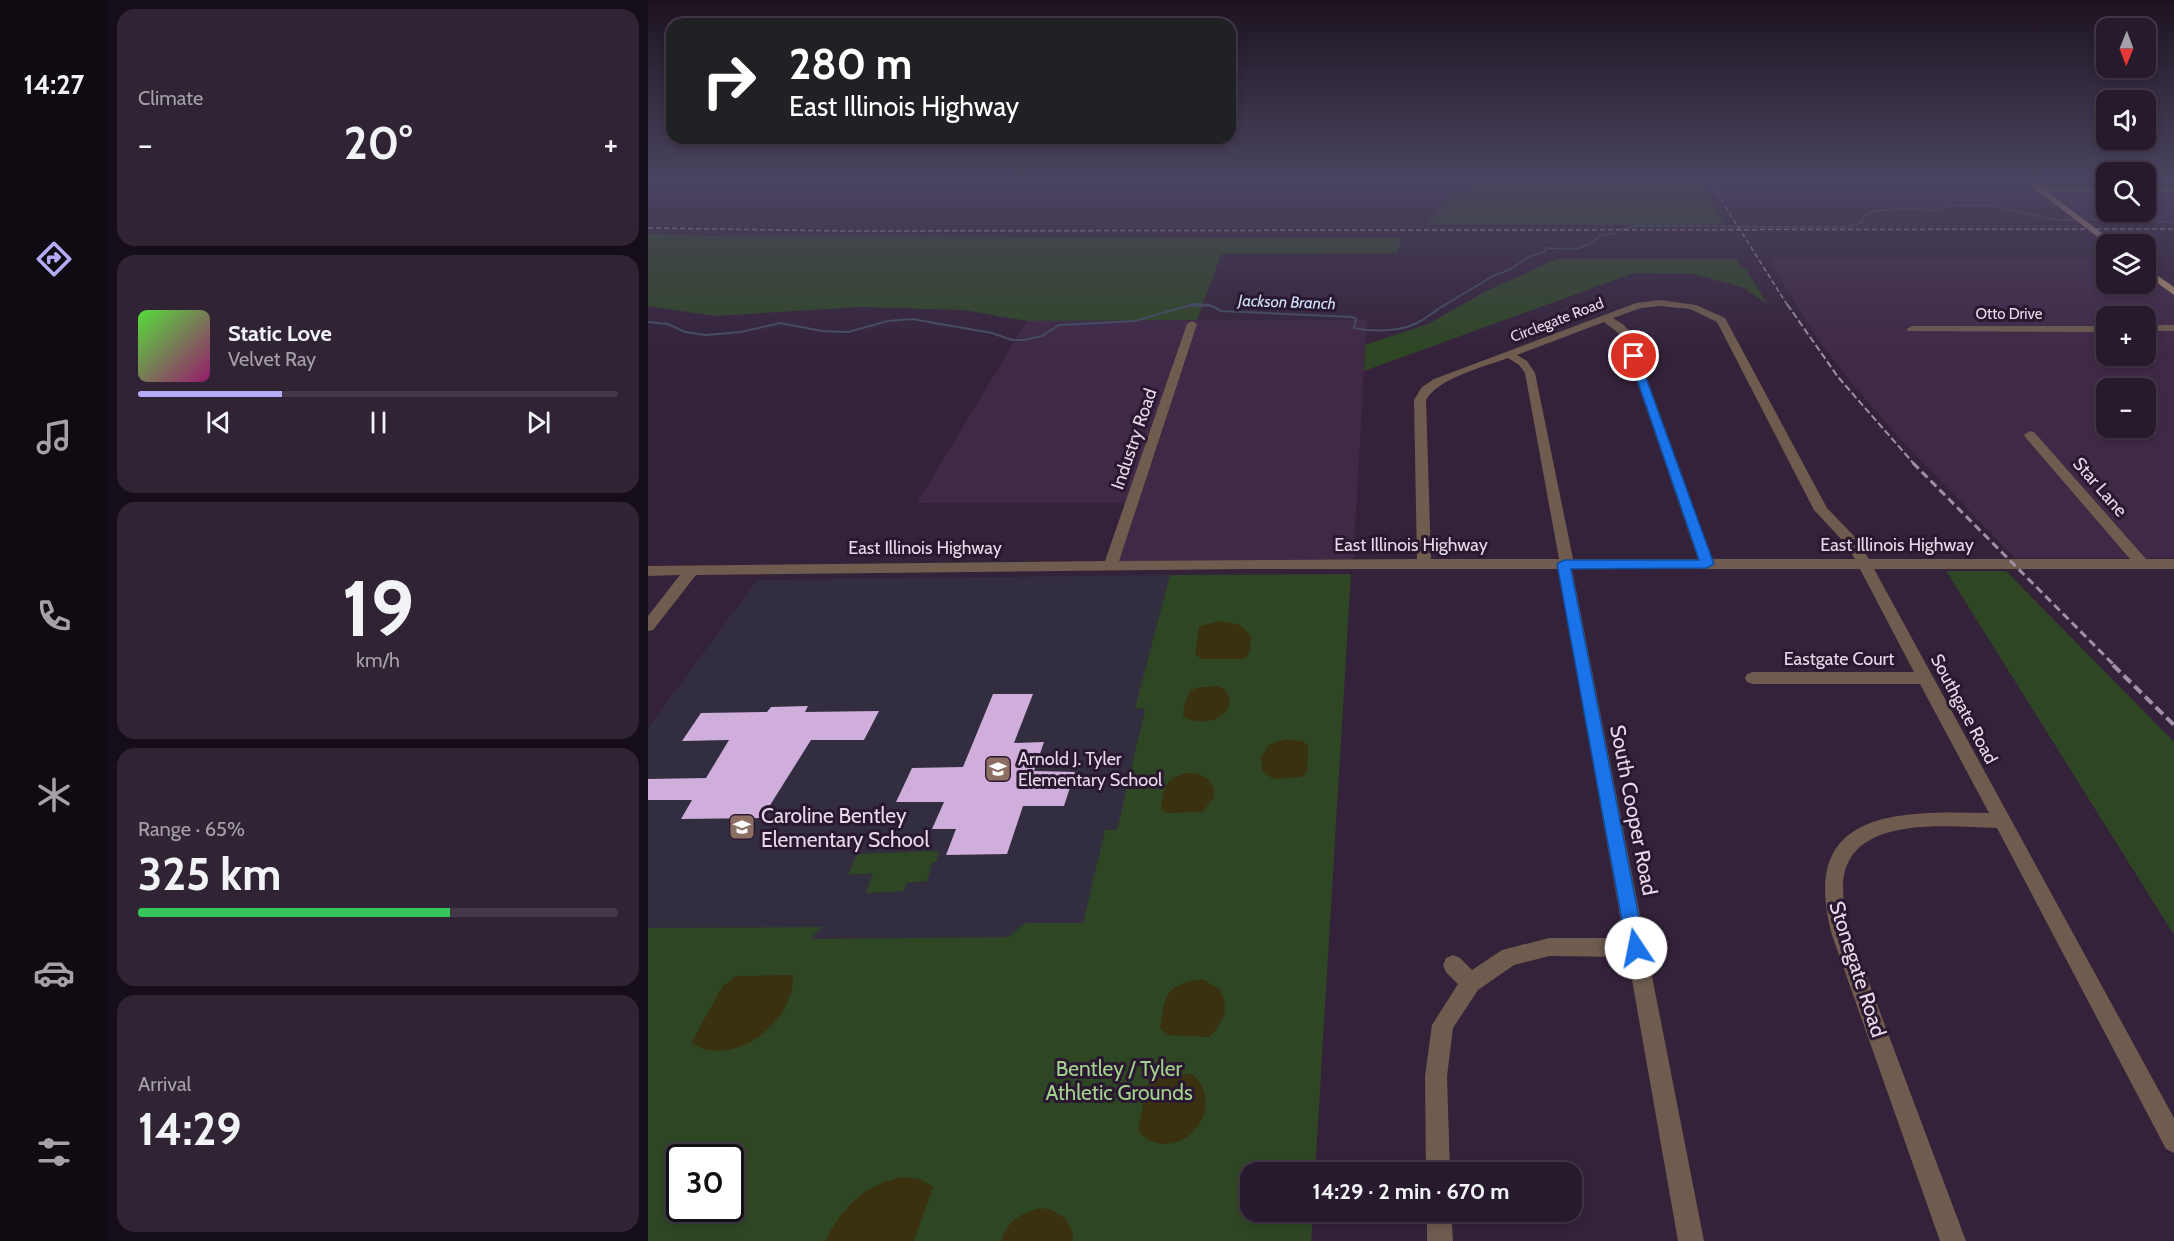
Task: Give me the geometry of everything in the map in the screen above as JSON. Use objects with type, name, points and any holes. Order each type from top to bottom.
[{"type":"main road","points":[[2156,278],[2174,292]]},
{"type":"street","name":"Circlegate Road","points":[[1425,565],[1420,400],[1426,389],[1438,381],[1633,307],[1651,303],[1678,304],[1703,310]]},
{"type":"street","name":"Southgate Road","points":[[1703,310],[1718,318],[1726,326],[1821,510],[1848,538],[1864,564],[2174,1141]]},
{"type":"street","points":[[1605,318],[1620,327],[1626,334],[1707,564]]},
{"type":"street","name":"Industry Road","points":[[1110,566],[1192,324]]},
{"type":"street","name":"Otto Drive","points":[[1912,329],[2096,328]]},
{"type":"street","points":[[2156,328],[2174,328]]},
{"type":"street","name":"South Cooper Road","points":[[1509,354],[1523,363],[1530,373],[1691,1241]]},
{"type":"street","name":"Star Lane","points":[[2030,435],[2142,564]]},
{"type":"street","name":"East Illinois Highway","points":[[648,571],[1110,566],[2174,564]]},
{"type":"street","points":[[648,627],[693,569]]},
{"type":"street","name":"Eastgate Court","points":[[1753,678],[1925,678]]},
{"type":"street","name":"Stonegate Road","points":[[1953,1241],[1845,940],[1833,887],[1838,865],[1849,848],[1864,834],[1888,824],[1917,821],[2001,821]]},
{"type":"street","points":[[1438,1162],[1436,1077],[1443,1025],[1471,983],[1509,957],[1549,947],[1636,948]]},
{"type":"street","points":[[1453,965],[1471,983]]},
{"type":"street","points":[[1439,1222],[1440,1241]]},
{"type":"shaded area","points":[[1768,258],[2096,258],[2096,294],[2156,294],[2156,282],[2174,296],[2174,558],[2015,558],[1900,439],[1818,340]]},
{"type":"shaded area","points":[[1367,320],[1353,562],[1114,563],[1134,503],[917,503],[1027,321]]},
{"type":"shaded area","points":[[1170,575],[1135,708],[1145,708],[1117,830],[1105,831],[1083,923],[1025,923],[1010,937],[809,939],[821,927],[648,928],[648,728],[757,580]]},
{"type":"green space","points":[[648,237],[1402,238],[1397,253],[1221,254],[1197,320],[1027,321],[964,310],[862,307],[715,316],[648,306]]},
{"type":"green space","points":[[1557,259],[1736,259],[1742,269],[1746,269],[1767,304],[1744,288],[1695,274],[1634,273],[1364,371],[1365,345],[1430,323],[1488,290]]},
{"type":"green space","points":[[1946,571],[2006,571],[2174,742],[2174,935]]},
{"type":"green space","name":"Bentley / Tyler Athletic Grounds","points":[[1351,574],[1316,1162],[1240,1162],[1240,1222],[1312,1222],[1311,1241],[648,1241],[648,928],[822,927],[810,939],[1009,937],[1025,923],[1083,923],[1105,830],[1117,830],[1145,709],[1135,708],[1170,575]]},
{"type":"green space","points":[[939,851],[936,862],[932,863],[927,881],[907,883],[904,891],[866,893],[873,873],[848,875],[857,854]]},
{"type":"sand","points":[[1220,621],[1240,625],[1251,636],[1250,652],[1244,659],[1202,659],[1195,655],[1199,626]]},
{"type":"sand","points":[[1218,686],[1224,689],[1230,699],[1224,713],[1205,722],[1183,716],[1186,699],[1192,690]]},
{"type":"sand","points":[[1285,739],[1302,741],[1308,746],[1307,772],[1301,777],[1273,779],[1262,770],[1261,757],[1269,745]]},
{"type":"sand","points":[[1186,773],[1198,774],[1208,779],[1213,786],[1214,798],[1202,812],[1167,813],[1161,809],[1166,785],[1173,778]]},
{"type":"sand","points":[[793,975],[791,992],[784,1009],[773,1024],[759,1036],[743,1045],[725,1050],[708,1050],[691,1043],[722,987],[736,976]]},
{"type":"sand","points":[[1194,980],[1204,980],[1220,990],[1225,1003],[1222,1021],[1209,1037],[1167,1035],[1160,1028],[1167,996],[1176,987]]},
{"type":"sand","points":[[1192,1074],[1203,1088],[1206,1103],[1203,1118],[1194,1131],[1182,1140],[1168,1144],[1153,1141],[1138,1131],[1147,1085],[1156,1076]]},
{"type":"sand","points":[[903,1177],[920,1179],[933,1187],[914,1241],[825,1241],[839,1218],[856,1199],[877,1185]]},
{"type":"sand","points":[[1041,1208],[1054,1211],[1068,1222],[1073,1241],[1001,1241],[1011,1223],[1027,1212]]},
{"type":"building","name":"Arnold J. Tyler Elementary School","points":[[993,694],[1033,694],[1014,743],[1044,742],[1034,771],[1075,772],[1064,806],[1023,806],[1007,854],[946,855],[956,829],[932,829],[944,802],[896,802],[912,768],[963,767]]},
{"type":"building","name":"Caroline Bentley Elementary School","points":[[808,706],[805,712],[879,711],[864,740],[811,740],[762,818],[681,819],[692,800],[648,800],[648,779],[706,778],[729,740],[682,741],[701,713],[767,712],[771,707]]},
{"type":"waterway","name":"Jackson Branch","points":[[1444,306],[1493,276],[1511,269],[1530,256],[1544,252],[1546,248],[1576,249],[1592,243],[1599,237]]},
{"type":"waterway","name":"Jackson Branch","points":[[648,322],[668,324],[685,332],[706,335],[741,332],[780,323],[822,331],[848,332],[888,321],[912,319],[992,333],[1012,340],[1024,340],[1042,336],[1059,325],[1135,321],[1194,304]]},
{"type":"waterway","name":"Jackson Branch","points":[[1195,304],[1210,305],[1221,311],[1352,317],[1356,319],[1354,328],[1378,331],[1410,326],[1444,306]]},
{"type":"waterway","name":"Jackson Branch","points":[[1189,306],[1211,306]]},
{"type":"railway","points":[[1744,237],[1788,306]]},
{"type":"railway","points":[[1787,304],[1838,377],[1915,465]]},
{"type":"railway","points":[[1913,463],[2115,666]]},
{"type":"railway","points":[[2113,665],[2174,725]]},
{"type":"place","name":"Arnold J. Tyler Elementary School","points":[[998,769]]},
{"type":"place","name":"Caroline Bentley Elementary School","points":[[742,827]]},
{"type":"route","points":[[1634,356],[1707,564],[1564,564],[1636,948]]}]
